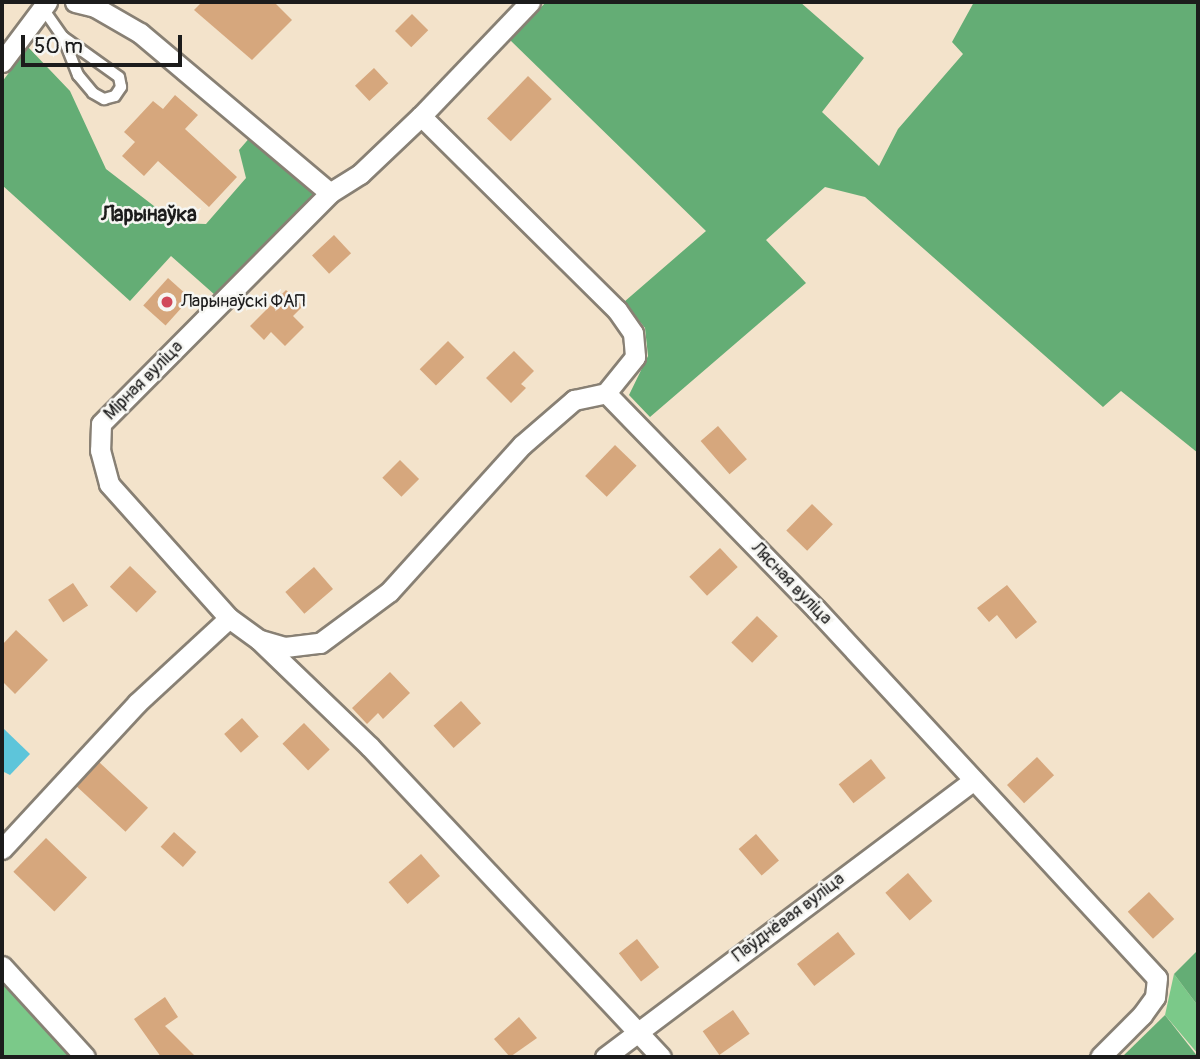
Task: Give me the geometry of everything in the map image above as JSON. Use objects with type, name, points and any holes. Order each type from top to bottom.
[{"type":"street","points":[[75,2],[95,7],[140,33],[330,192]]},
{"type":"street","name":"Мірная вуліца","points":[[229,618],[109,484],[100,450],[100,425],[330,192],[360,174],[421,116],[530,2]]},
{"type":"street","points":[[2,62],[46,6]]},
{"type":"street","points":[[259,640],[285,647],[320,643],[389,592],[522,445],[574,400],[606,393],[635,357],[627,326],[421,116]]},
{"type":"street","name":"Лясная вуліца","points":[[606,393],[974,780],[1157,978],[1155,997],[1142,1015],[1100,1057]]},
{"type":"street","points":[[2,849],[137,703],[229,618],[259,640],[370,747],[661,1057]]},
{"type":"street","name":"Паўднёвая вуліца","points":[[605,1057],[974,780]]},
{"type":"street","points":[[2,966],[85,1057]]},
{"type":"lane","points":[[46,6],[63,37],[78,75],[93,93],[104,99],[115,96],[121,88],[119,77],[63,37]]},
{"type":"green space","points":[[546,2],[800,2],[864,58],[822,112],[879,166],[898,129],[963,54],[952,42],[974,2],[1198,2],[1198,453],[1121,391],[1103,407],[865,197],[825,187],[766,240],[806,283],[650,417],[629,395],[648,356],[645,328],[624,302],[706,231],[510,40]]},
{"type":"green space","points":[[28,47],[70,91],[106,169],[176,223],[206,224],[246,178],[239,150],[252,135],[317,194],[215,295],[171,256],[130,301],[2,185],[2,82]]},
{"type":"green space","points":[[1198,950],[1198,1006],[1174,974]]},
{"type":"green space","points":[[1174,974],[1198,1006],[1198,1054],[1165,1015]]},
{"type":"green space","points":[[2,978],[73,1057],[2,1057]]},
{"type":"green space","points":[[1165,1015],[1198,1057],[1122,1057]]},
{"type":"water","points":[[4,729],[30,754],[10,775],[2,771]]},
{"type":"building","points":[[202,2],[274,2],[292,20],[252,60],[194,10]]},
{"type":"building","points":[[412,14],[428,30],[411,47],[395,31]]},
{"type":"building","points":[[374,68],[388,83],[369,101],[355,86]]},
{"type":"building","points":[[528,76],[552,99],[511,141],[487,118]]},
{"type":"building","points":[[175,95],[198,115],[185,129],[237,177],[209,207],[158,161],[144,176],[122,156],[135,142],[124,132],[153,101],[163,109]]},
{"type":"building","points":[[334,235],[351,253],[329,274],[312,255]]},
{"type":"building","name":"Ларынаўскі ФАП","points":[[168,278],[190,298],[166,326],[143,305]]},
{"type":"building","points":[[286,290],[303,306],[293,316],[304,327],[285,346],[271,332],[264,340],[250,326]]},
{"type":"building","points":[[448,341],[464,357],[436,386],[420,369]]},
{"type":"building","points":[[514,351],[534,371],[521,384],[526,388],[511,403],[486,378]]},
{"type":"building","points":[[718,426],[747,459],[730,474],[701,441]]},
{"type":"building","points":[[615,445],[637,466],[607,497],[585,476]]},
{"type":"building","points":[[400,460],[419,479],[401,497],[382,478]]},
{"type":"building","points":[[812,504],[833,524],[807,551],[786,531]]},
{"type":"building","points":[[720,548],[738,567],[707,596],[689,577]]},
{"type":"building","points":[[130,566],[157,592],[136,613],[110,587]]},
{"type":"building","points":[[314,567],[333,589],[304,614],[285,592]]},
{"type":"building","points":[[73,583],[88,605],[63,622],[48,600]]},
{"type":"building","points":[[1007,585],[1037,622],[1016,639],[997,615],[989,622],[977,608]]},
{"type":"building","points":[[757,616],[778,636],[752,663],[731,643]]},
{"type":"building","points":[[16,630],[48,660],[15,694],[2,681],[2,645]]},
{"type":"building","points":[[390,672],[410,693],[383,719],[378,713],[367,724],[352,708]]},
{"type":"building","points":[[461,701],[481,723],[454,748],[434,726]]},
{"type":"building","points":[[242,718],[259,737],[241,753],[224,734]]},
{"type":"building","points":[[304,723],[330,750],[308,770],[282,744]]},
{"type":"building","points":[[1037,757],[1054,775],[1024,803],[1007,785]]},
{"type":"building","points":[[871,759],[886,778],[853,803],[839,784]]},
{"type":"building","points":[[99,762],[148,808],[125,832],[76,786]]},
{"type":"building","points":[[174,832],[196,852],[183,867],[161,847]]},
{"type":"building","points":[[756,834],[779,860],[762,876],[739,849]]},
{"type":"building","points":[[46,838],[87,878],[54,911],[13,872]]},
{"type":"building","points":[[421,854],[440,876],[408,904],[389,882]]},
{"type":"building","points":[[908,873],[932,901],[910,921],[885,893]]},
{"type":"building","points":[[1149,892],[1174,919],[1153,939],[1128,912]]},
{"type":"building","points":[[838,932],[855,954],[814,986],[797,964]]},
{"type":"building","points":[[637,939],[659,967],[641,982],[619,953]]},
{"type":"building","points":[[165,997],[178,1017],[165,1026],[196,1057],[161,1057],[134,1019]]},
{"type":"building","points":[[733,1010],[750,1034],[719,1055],[703,1031]]},
{"type":"building","points":[[519,1017],[537,1038],[510,1057],[494,1039]]},
{"type":"place","name":"Ларынаўскі ФАП","points":[[167,302]]},
{"type":"district","name":"Ларынаўка","points":[[149,215]]}]
